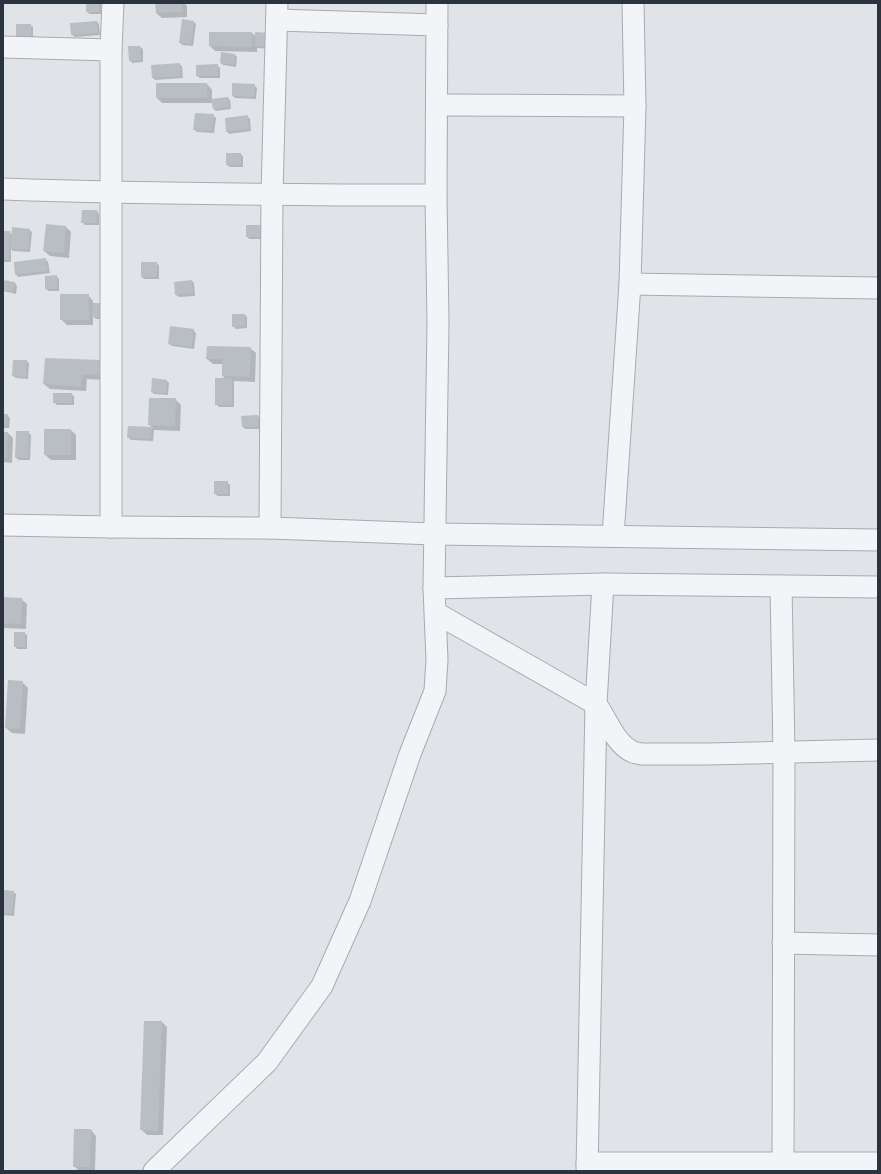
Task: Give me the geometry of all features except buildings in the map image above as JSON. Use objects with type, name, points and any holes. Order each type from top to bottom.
[{"type":"street","points":[[111,527],[111,50],[113,3]]},
{"type":"street","points":[[154,1171],[267,1062],[322,986],[360,901],[410,754],[435,691],[437,660],[434,588],[438,322],[436,195],[437,3]]},
{"type":"street","points":[[613,536],[630,284],[635,106],[633,3]]},
{"type":"street","points":[[270,528],[272,195],[277,12],[437,24]]},
{"type":"street","points":[[3,47],[111,50]]},
{"type":"street","points":[[437,105],[635,106]]},
{"type":"street","points":[[3,189],[111,193],[436,195]]},
{"type":"street","points":[[630,284],[878,288]]},
{"type":"street","points":[[3,524],[111,527],[270,528],[435,534],[878,540]]},
{"type":"street","points":[[434,588],[603,584],[878,587]]},
{"type":"street","points":[[603,584],[596,704],[587,1167],[783,1167],[878,1163]]},
{"type":"street","points":[[781,586],[784,752],[783,1167]]},
{"type":"street","points":[[436,613],[596,704],[604,714],[616,737],[632,752],[642,754],[708,754],[878,750]]},
{"type":"street","points":[[783,943],[878,945]]}]
